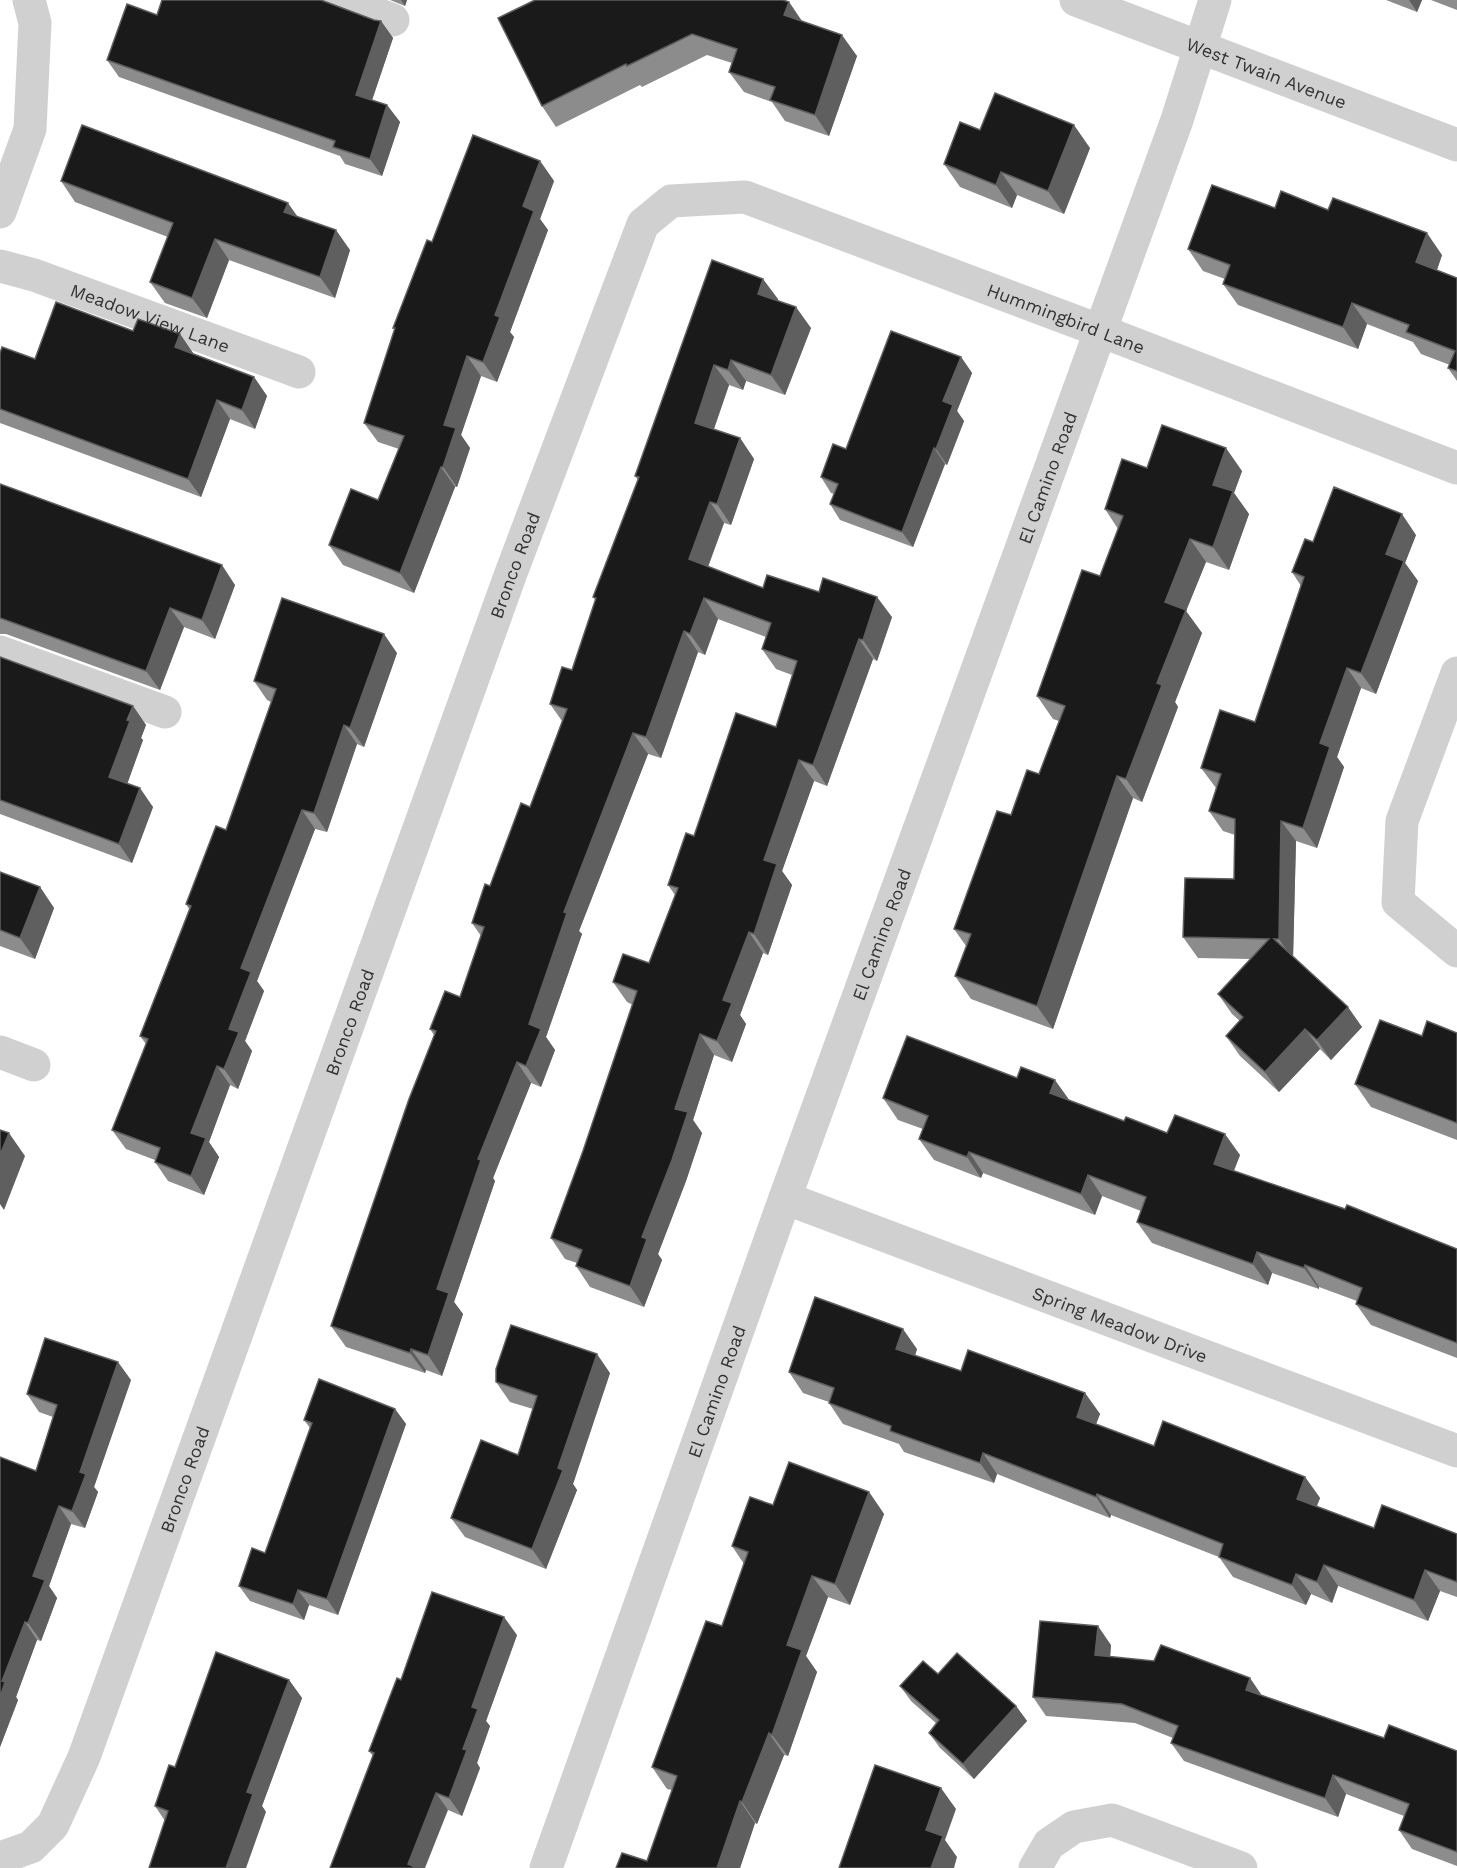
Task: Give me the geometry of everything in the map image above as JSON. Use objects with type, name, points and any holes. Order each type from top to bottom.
[{"type":"street","points":[[0,212],[30,129],[35,22],[29,0]]},
{"type":"street","points":[[340,0],[393,20]]},
{"type":"street","name":"West Twain Avenue","points":[[1076,0],[1457,145]]},
{"type":"street","name":"El Camino Road","points":[[546,1868],[785,1198],[1177,120],[1215,0]]},
{"type":"street","name":"Hummingbird Lane","points":[[671,201],[745,197],[1457,468]]},
{"type":"street","name":"Bronco Road","points":[[0,1858],[3,1859],[31,1847],[53,1825],[84,1757],[511,573],[643,224],[671,201]]},
{"type":"street","name":"Meadow View Lane","points":[[0,266],[34,275],[299,372]]},
{"type":"street","points":[[0,652],[165,712]]},
{"type":"street","points":[[1457,673],[1402,821],[1398,902],[1457,951]]},
{"type":"street","points":[[0,1052],[34,1065]]},
{"type":"street","name":"Spring Meadow Drive","points":[[785,1198],[1457,1451]]},
{"type":"street","points":[[1035,1868],[1049,1844],[1074,1827],[1112,1820],[1241,1868]]},
{"type":"building","points":[[162,0],[321,0],[381,21],[356,95],[387,105],[370,159],[333,147],[335,141],[107,60],[127,4],[157,15]]},
{"type":"building","points":[[535,0],[783,0],[789,2],[784,15],[842,35],[815,115],[770,100],[775,87],[729,72],[737,49],[692,34],[542,106],[498,18]]},
{"type":"building","points":[[995,93],[1074,125],[1048,191],[1001,172],[996,185],[944,164],[960,122],[980,130]]},
{"type":"building","points":[[82,125],[288,203],[284,212],[336,230],[320,277],[215,239],[192,298],[150,282],[173,223],[61,181]]},
{"type":"building","points":[[473,135],[540,161],[523,206],[534,211],[495,315],[500,317],[483,362],[467,356],[444,425],[456,428],[443,467],[441,467],[400,573],[329,545],[351,489],[378,500],[404,436],[364,423],[395,328],[393,328],[427,240],[432,242]]},
{"type":"building","points":[[1212,185],[1275,208],[1281,191],[1328,210],[1333,198],[1427,233],[1416,262],[1457,278],[1457,371],[1448,368],[1455,351],[1406,332],[1409,325],[1352,303],[1343,327],[1223,284],[1230,265],[1188,249]]},
{"type":"building","points":[[712,260],[763,279],[758,294],[796,307],[771,375],[731,360],[728,370],[714,365],[695,423],[740,438],[717,504],[710,502],[689,559],[763,588],[767,575],[819,592],[823,578],[877,597],[863,640],[859,639],[813,765],[799,760],[764,860],[777,864],[754,934],[749,932],[723,1000],[732,1003],[717,1041],[700,1034],[675,1109],[688,1112],[642,1237],[647,1239],[630,1286],[576,1266],[582,1250],[551,1238],[637,991],[613,982],[623,954],[649,963],[678,888],[668,885],[686,833],[694,836],[736,713],[776,727],[797,661],[762,649],[771,623],[704,598],[690,634],[684,631],[646,737],[633,733],[564,912],[567,913],[529,1024],[541,1029],[526,1066],[517,1062],[478,1159],[481,1160],[437,1289],[449,1293],[428,1355],[411,1349],[410,1353],[331,1326],[409,1099],[436,1031],[430,1029],[445,991],[460,997],[484,927],[472,923],[485,884],[490,886],[521,803],[530,807],[567,709],[550,704],[562,667],[572,670],[596,598],[593,597],[639,477],[635,476]]},
{"type":"building","points":[[56,302],[133,331],[138,319],[180,334],[175,347],[254,377],[242,410],[217,400],[188,479],[0,409],[0,353],[2,347],[35,359]]},
{"type":"building","points":[[891,331],[961,357],[943,401],[953,405],[902,532],[830,504],[838,484],[821,477],[833,444],[846,449]]},
{"type":"building","points":[[1162,425],[1226,448],[1213,485],[1233,491],[1213,547],[1190,539],[1165,602],[1186,610],[1157,683],[1162,685],[1126,779],[1117,776],[1037,1006],[955,976],[971,934],[954,929],[997,811],[1011,815],[1027,770],[1039,774],[1065,706],[1037,696],[1082,570],[1100,576],[1123,516],[1105,509],[1122,459],[1147,468]]},
{"type":"building","points":[[0,484],[222,565],[202,620],[170,608],[146,671],[0,618]]},
{"type":"building","points":[[1334,487],[1402,514],[1386,554],[1404,561],[1361,673],[1347,668],[1320,743],[1330,747],[1303,828],[1281,821],[1279,939],[1274,939],[1348,1007],[1317,1040],[1305,1029],[1265,1072],[1226,1036],[1243,1017],[1218,994],[1269,939],[1183,937],[1185,878],[1234,879],[1235,819],[1209,811],[1221,774],[1201,768],[1220,710],[1255,722],[1304,577],[1292,572],[1305,539],[1313,542]]},
{"type":"building","points":[[282,598],[384,634],[350,728],[344,725],[314,813],[302,810],[241,968],[251,972],[229,1029],[239,1032],[224,1069],[217,1066],[191,1133],[206,1138],[191,1176],[155,1162],[160,1148],[112,1130],[148,1039],[140,1036],[191,906],[186,904],[216,826],[226,830],[276,689],[254,681]]},
{"type":"building","points":[[0,657],[133,706],[127,720],[130,721],[109,777],[140,788],[119,844],[0,800]]},
{"type":"building","points":[[0,872],[40,887],[20,938],[0,930]]},
{"type":"building","points":[[1380,1020],[1422,1036],[1427,1021],[1457,1033],[1457,1123],[1355,1084]]},
{"type":"building","points":[[907,1036],[1017,1078],[1021,1067],[1055,1080],[1050,1093],[1124,1121],[1126,1117],[1167,1133],[1175,1115],[1225,1134],[1214,1164],[1345,1209],[1347,1205],[1457,1249],[1457,1343],[1356,1304],[1362,1288],[1305,1265],[1304,1268],[1257,1252],[1253,1264],[1137,1222],[1146,1197],[1088,1175],[1081,1194],[969,1152],[967,1157],[919,1139],[928,1116],[883,1098]]},
{"type":"building","points":[[0,1130],[9,1133],[0,1155]]},
{"type":"building","points":[[815,1297],[903,1329],[896,1349],[961,1371],[968,1350],[1085,1393],[1077,1417],[1154,1446],[1163,1421],[1305,1477],[1297,1499],[1374,1528],[1382,1505],[1457,1534],[1457,1582],[1425,1570],[1414,1600],[1324,1565],[1317,1582],[1296,1574],[1292,1585],[1219,1557],[1223,1544],[1097,1494],[1096,1497],[983,1453],[980,1463],[890,1431],[891,1426],[829,1403],[834,1388],[789,1372]]},
{"type":"building","points":[[511,1325],[597,1354],[558,1468],[563,1470],[532,1549],[451,1518],[481,1440],[518,1455],[537,1396],[496,1382],[496,1369]]},
{"type":"building","points":[[45,1338],[118,1362],[80,1472],[86,1474],[72,1511],[59,1506],[33,1576],[45,1580],[28,1623],[25,1622],[2,1681],[5,1682],[0,1697],[0,1457],[36,1471],[57,1405],[27,1394]]},
{"type":"building","points":[[319,1379],[395,1409],[327,1599],[298,1590],[293,1604],[239,1586],[252,1548],[265,1553],[312,1423],[304,1420]]},
{"type":"building","points":[[789,1462],[869,1492],[835,1584],[812,1576],[787,1645],[802,1650],[772,1735],[769,1733],[742,1802],[740,1801],[717,1868],[616,1868],[622,1853],[647,1861],[677,1776],[652,1767],[706,1621],[722,1626],[748,1552],[732,1546],[750,1497],[773,1505]]},
{"type":"building","points":[[432,1592],[504,1617],[472,1707],[478,1709],[463,1749],[467,1750],[449,1798],[436,1793],[408,1864],[417,1868],[330,1868],[374,1753],[369,1751],[397,1678],[401,1680]]},
{"type":"building","points":[[1040,1621],[1098,1626],[1095,1655],[1154,1661],[1161,1645],[1250,1678],[1246,1690],[1384,1738],[1389,1725],[1457,1751],[1457,1852],[1399,1830],[1409,1804],[1333,1775],[1325,1798],[1171,1743],[1178,1726],[1122,1704],[1033,1697]]},
{"type":"building","points":[[216,1652],[289,1680],[247,1792],[253,1794],[226,1868],[149,1868],[168,1811],[155,1806],[169,1765],[175,1767]]},
{"type":"building","points":[[957,1653],[1016,1706],[963,1764],[929,1733],[939,1720],[900,1686],[923,1661],[938,1674]]},
{"type":"building","points":[[875,1765],[941,1788],[926,1830],[943,1836],[931,1868],[839,1868]]}]
